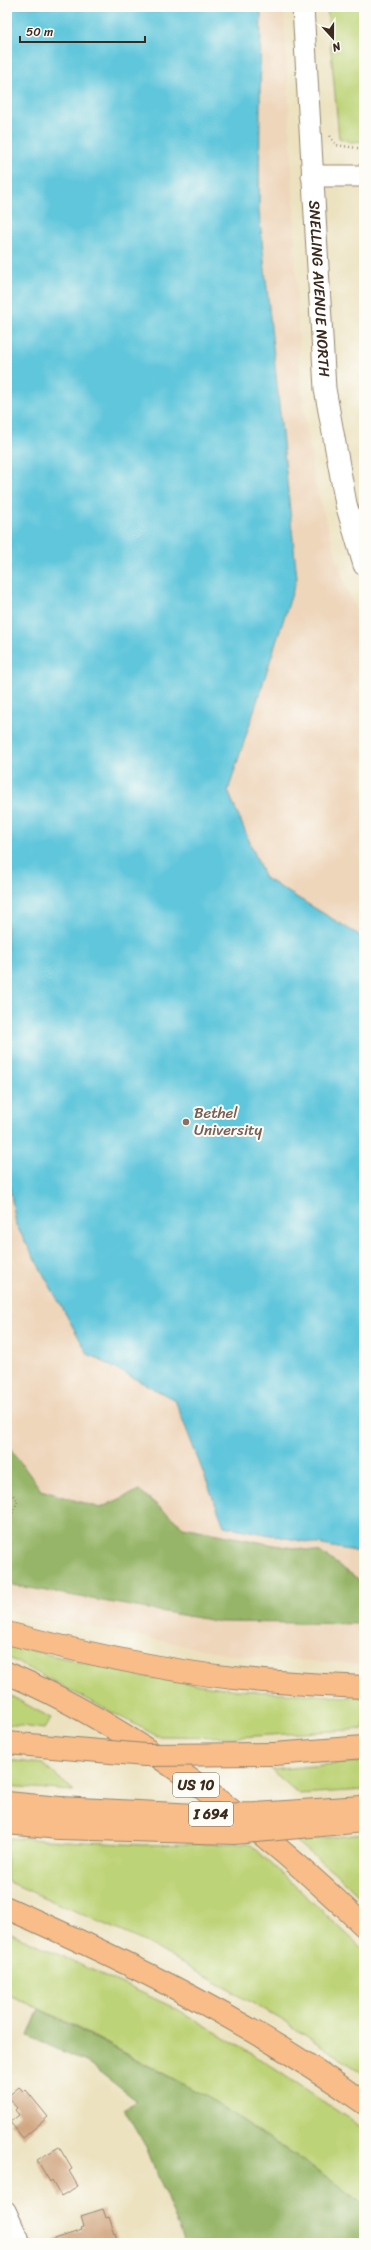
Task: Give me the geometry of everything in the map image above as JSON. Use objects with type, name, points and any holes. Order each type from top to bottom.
[{"type":"highway","points":[[7,1633],[68,1648],[193,1672],[242,1679],[364,1687]]},
{"type":"highway","name":"US 10","points":[[7,1673],[46,1690],[112,1728],[175,1769],[275,1845],[364,1926]]},
{"type":"highway","points":[[7,1743],[145,1755],[274,1754],[364,1747]]},
{"type":"highway","points":[[7,1803],[59,1818]]},
{"type":"highway","points":[[7,1823],[59,1818],[234,1833],[363,1814]]},
{"type":"highway","points":[[7,1908],[167,1982],[250,2029],[364,2102]]},
{"type":"street","name":"SNELLING AVENUE NORTH","points":[[302,7],[325,389],[346,504],[364,565]]},
{"type":"street","points":[[312,176],[364,176]]},
{"type":"street","points":[[7,2210],[16,2241]]},
{"type":"path","points":[[330,130],[330,138],[336,145],[364,149]]},
{"type":"path","points":[[7,1490],[18,1500],[7,1527]]},
{"type":"shaded area","name":"Bethel University","points":[[7,7],[284,7],[294,207],[300,382],[316,487],[344,581],[364,630],[364,1665],[230,1655],[139,1636],[7,1613]]},
{"type":"green space","points":[[327,7],[364,7],[364,141],[351,142],[339,138]]},
{"type":"green space","points":[[7,1444],[41,1490],[100,1508],[139,1490],[183,1527],[269,1544],[320,1552],[364,1583],[364,1624],[221,1622],[7,1584]]},
{"type":"green space","points":[[7,1645],[142,1676],[237,1690],[364,1698],[364,1729],[240,1737],[157,1736],[7,1657]]},
{"type":"green space","points":[[7,1694],[51,1718],[44,1729],[7,1724]]},
{"type":"green space","points":[[7,1760],[43,1764],[74,1791],[7,1786]]},
{"type":"green space","points":[[364,1761],[364,1790],[299,1794],[271,1770]]},
{"type":"green space","points":[[364,1834],[364,1901],[333,1871],[296,1841]]},
{"type":"green space","points":[[7,1838],[143,1845],[249,1843],[364,1950],[364,2074],[282,2020],[147,1943],[7,1881]]},
{"type":"green space","points":[[7,1931],[177,2009],[254,2055],[364,2129],[364,2205],[324,2175],[206,2096],[59,2018],[7,1994]]},
{"type":"green space","points":[[39,2009],[206,2096],[324,2175],[364,2205],[364,2243],[185,2243],[146,2147],[124,2109],[137,2101],[88,2063],[28,2036]]},
{"type":"water","name":"Bethel University","points":[[7,7],[261,7],[259,211],[297,578],[228,791],[265,878],[364,938],[364,1553],[224,1526],[175,1400],[88,1354],[16,1225],[7,1170]]},
{"type":"building","points":[[19,2087],[24,2092],[26,2090],[48,2117],[23,2138],[10,2122],[19,2115],[15,2110],[17,2108],[7,2097]]},
{"type":"building","points":[[59,2147],[72,2169],[69,2171],[78,2186],[61,2196],[52,2180],[50,2182],[37,2160]]},
{"type":"building","points":[[103,2209],[106,2218],[109,2217],[118,2243],[52,2243],[52,2240],[82,2230],[81,2228],[84,2227],[81,2216]]},
{"type":"place","name":"Bethel University","points":[[186,1122]]}]
